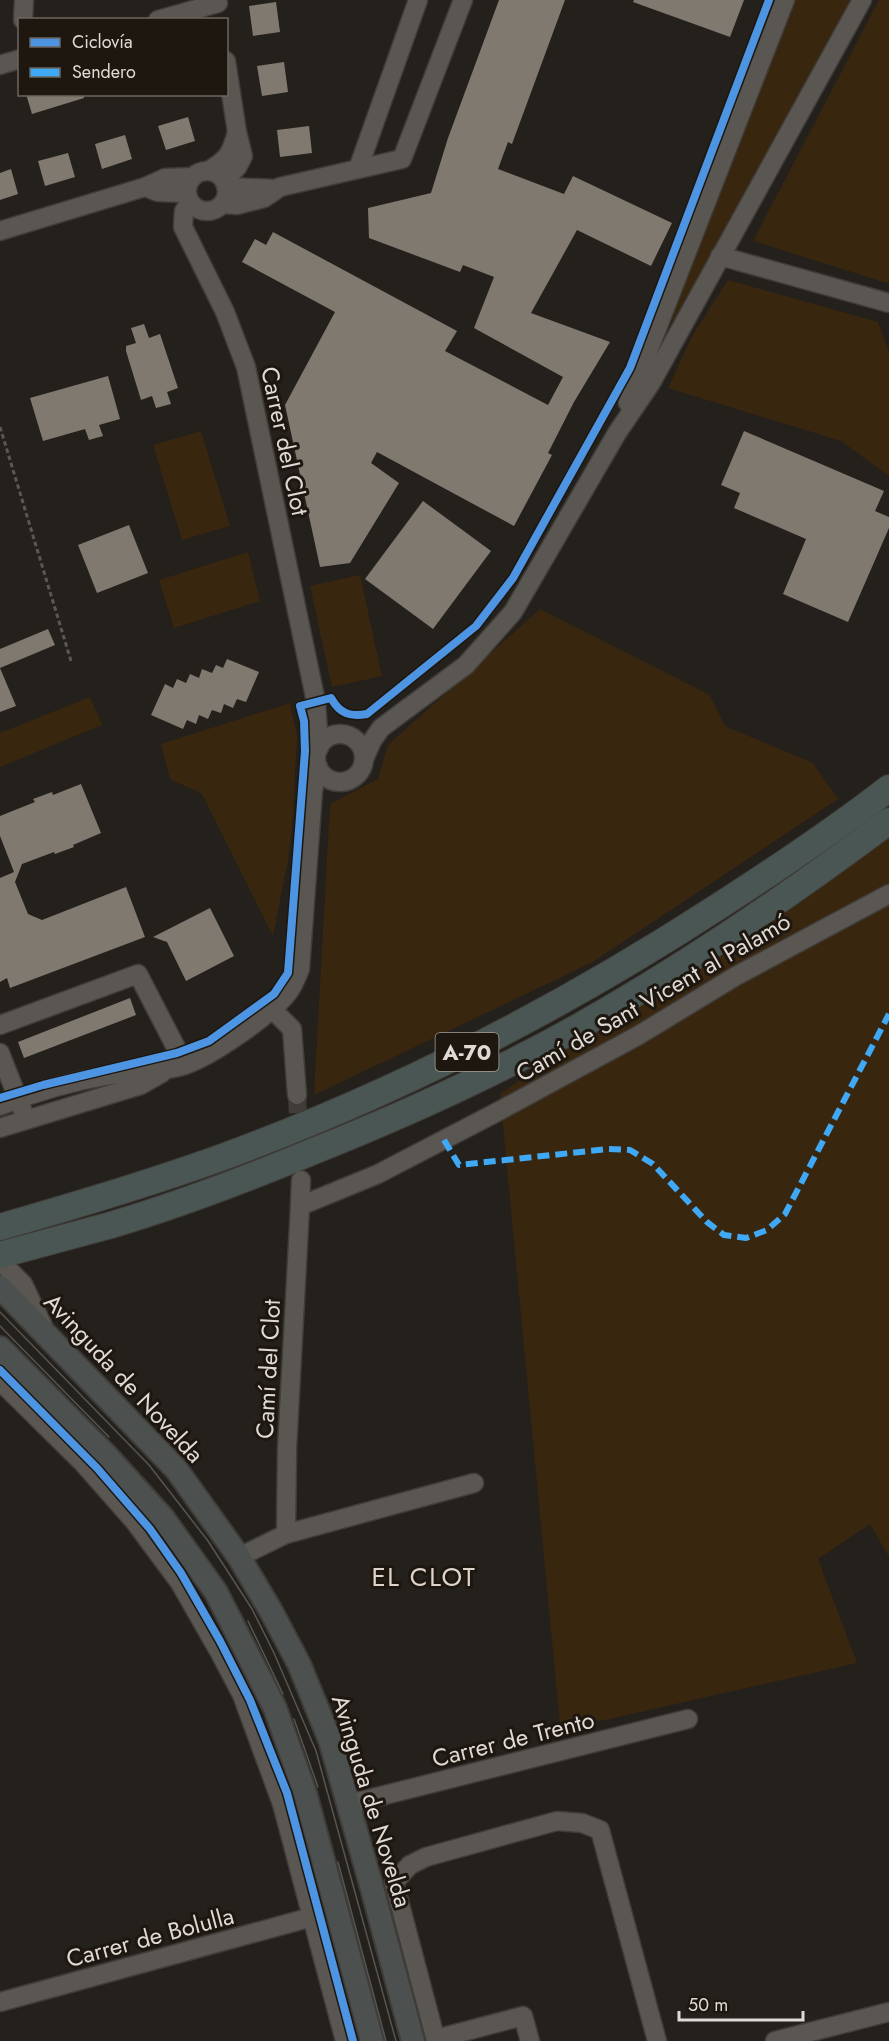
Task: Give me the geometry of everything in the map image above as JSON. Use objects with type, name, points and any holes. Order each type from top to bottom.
[{"type":"highway","name":"A-70","points":[[0,1227],[124,1190],[219,1158],[364,1100],[450,1060],[535,1018],[679,933],[818,840],[889,788]]},
{"type":"highway","name":"A-70","points":[[6,1255],[112,1224],[244,1180],[443,1096],[580,1026],[647,986],[738,928],[889,821]]},
{"type":"main road","name":"Avinguda de Novelda","points":[[0,1287],[47,1333],[176,1469],[239,1557],[299,1664],[330,1740],[413,2041]]},
{"type":"main road","points":[[0,1347],[107,1456],[163,1518],[216,1592],[275,1708],[305,1793],[372,2041]]},
{"type":"street","points":[[23,18],[24,0]]},
{"type":"street","points":[[358,170],[418,0]]},
{"type":"street","points":[[228,74],[243,156],[251,174],[269,188],[402,159],[463,0]]},
{"type":"street","points":[[617,433],[785,0]]},
{"type":"street","points":[[318,767],[332,780],[342,782],[357,775],[372,741],[381,728],[466,664],[513,612],[617,433],[651,383],[861,0]]},
{"type":"street","points":[[167,18],[219,7]]},
{"type":"street","points":[[0,65],[18,60]]},
{"type":"street","points":[[187,234],[196,225],[207,191],[231,152],[237,132]]},
{"type":"street","points":[[207,191],[238,166],[243,156]]},
{"type":"street","points":[[0,231],[152,190],[165,178],[180,176],[237,205],[264,198],[269,188]]},
{"type":"street","name":"Carrer del Clot","points":[[152,190],[169,203],[187,234],[225,312],[246,368],[316,702],[319,748]]},
{"type":"street","points":[[720,256],[889,303]]},
{"type":"street","name":"Carrer del Clot","points":[[316,702],[330,720],[347,735]]},
{"type":"street","points":[[0,1106],[18,1098],[80,1081],[141,1071],[166,1070],[185,1065],[218,1047],[272,1009],[290,989],[300,969],[311,815],[318,767],[316,757],[319,748],[325,740],[334,735],[347,735],[381,728]]},
{"type":"street","points":[[347,735],[361,746],[364,759]]},
{"type":"street","points":[[311,815],[324,797],[342,782]]},
{"type":"street","name":"Camí de Sant Vicent al Palamó","points":[[300,1206],[378,1174],[499,1111],[639,1035],[736,976],[889,894]]},
{"type":"street","points":[[0,1025],[138,974],[185,1065]]},
{"type":"street","points":[[272,1009],[292,1029],[297,1095]]},
{"type":"street","points":[[0,1053],[26,1119]]},
{"type":"street","points":[[0,1128],[141,1085],[166,1070]]},
{"type":"street","points":[[300,1180],[300,1206]]},
{"type":"street","name":"Camí del Clot","points":[[286,1534],[288,1438],[300,1206]]},
{"type":"street","points":[[6,1255],[47,1333]]},
{"type":"street","points":[[0,1381],[82,1463],[134,1521],[180,1583],[242,1695],[282,1804],[345,2041]]},
{"type":"street","points":[[239,1557],[286,1534],[474,1483]]},
{"type":"street","name":"Carrer de Trento","points":[[349,1804],[688,1719]]},
{"type":"street","name":"Avinguda de Novelda","points":[[436,2040],[394,1882],[410,1864],[426,1857],[557,1821],[582,1823],[600,1830],[657,2041]]},
{"type":"street","name":"Carrer de Bolulla","points":[[0,2002],[312,1917]]},
{"type":"street","points":[[775,2041],[889,2012]]},
{"type":"street","points":[[436,2040],[523,2016],[530,2041]]},
{"type":"path","points":[[0,427],[71,661]]},
{"type":"shaded area","points":[[785,0],[856,0],[669,329]]},
{"type":"shaded area","points":[[879,0],[889,0],[889,282],[887,283],[753,241]]},
{"type":"shaded area","points":[[728,280],[878,322],[889,352],[889,476],[841,441],[668,388],[692,336]]},
{"type":"shaded area","points":[[201,431],[230,526],[182,540],[153,445]]},
{"type":"shaded area","points":[[248,552],[260,601],[174,628],[159,580]]},
{"type":"shaded area","points":[[360,575],[382,676],[332,687],[310,586]]},
{"type":"shaded area","points":[[540,609],[710,695],[725,726],[813,763],[838,799],[591,963],[314,1095],[330,804],[378,779],[388,745]]},
{"type":"shaded area","points":[[90,697],[102,725],[0,767],[0,733]]},
{"type":"shaded area","points":[[290,703],[297,737],[292,829],[273,936],[202,794],[170,779],[161,744]]},
{"type":"shaded area","points":[[889,822],[889,1557],[870,1524],[818,1559],[857,1663],[605,1720],[560,1725],[500,1094]]},
{"type":"building","points":[[499,0],[565,0],[512,144],[508,142],[498,169],[564,194],[573,176],[672,223],[651,266],[577,230],[531,313],[610,342],[574,402],[548,453],[552,455],[514,526],[377,452],[371,463],[399,483],[350,563],[320,567],[285,405],[335,312],[242,262],[255,239],[266,245],[273,232],[457,331],[445,351],[548,405],[563,377],[474,328],[494,277],[463,265],[460,272],[369,238],[368,208],[431,193],[448,138]]},
{"type":"building","points":[[634,0],[744,0],[730,37],[633,2]]},
{"type":"building","points":[[276,2],[280,32],[253,36],[249,6]]},
{"type":"building","points":[[284,62],[288,92],[262,96],[257,66]]},
{"type":"building","points":[[27,96],[84,96],[84,98],[32,114]]},
{"type":"building","points":[[188,117],[195,141],[166,150],[158,126]]},
{"type":"building","points":[[309,126],[312,153],[280,157],[277,130]]},
{"type":"building","points":[[125,135],[132,159],[102,169],[95,144]]},
{"type":"building","points":[[68,153],[75,177],[45,186],[38,161]]},
{"type":"building","points":[[11,169],[18,194],[0,200],[0,173]]},
{"type":"building","points":[[144,324],[149,338],[160,334],[178,388],[167,392],[171,404],[156,408],[152,396],[141,400],[126,351],[126,346],[136,343],[131,328]]},
{"type":"building","points":[[108,376],[120,419],[99,425],[103,436],[89,440],[85,429],[43,441],[30,398]]},
{"type":"building","points":[[744,431],[884,491],[875,511],[889,517],[889,528],[848,622],[783,594],[806,539],[734,508],[740,493],[721,485]]},
{"type":"building","points":[[423,501],[491,551],[433,629],[365,579]]},
{"type":"building","points":[[129,525],[148,573],[97,593],[78,545]]},
{"type":"building","points":[[48,629],[55,645],[0,668],[0,649]]},
{"type":"building","points":[[227,659],[259,672],[246,702],[237,699],[233,708],[224,704],[221,713],[212,710],[208,719],[199,715],[196,724],[187,720],[183,729],[151,715],[165,684],[173,688],[177,679],[186,683],[190,674],[199,678],[202,669],[212,673],[216,665],[223,668]]},
{"type":"building","points":[[0,668],[16,706],[0,712]]},
{"type":"building","points":[[81,784],[101,833],[73,845],[74,847],[22,864],[15,882],[28,914],[42,920],[126,887],[145,937],[10,988],[7,978],[0,982],[0,878],[14,872],[0,836],[0,816],[35,802],[33,799],[52,792],[53,795]]},
{"type":"building","points":[[210,908],[234,956],[186,981],[167,942],[153,937]]},
{"type":"building","points":[[130,998],[136,1015],[24,1058],[18,1042]]},
{"type":"tunnel","points":[[297,1095],[299,1139]]},
{"type":"tram line","points":[[0,1312],[149,1465],[208,1541],[252,1609],[274,1653],[316,1751],[396,2041]]},
{"type":"tram line","points":[[0,1326],[109,1437]]},
{"type":"tram line","points":[[248,1621],[283,1694]]},
{"type":"tram line","points":[[294,1719],[318,1787]]},
{"type":"tram line","points":[[338,1862],[386,2041]]},
{"type":"marked path","points":[[444,1140],[459,1165],[608,1149],[630,1150],[653,1164],[707,1222],[724,1235],[746,1238],[767,1230],[785,1214],[889,1014]]},
{"type":"cycle path","points":[[0,1098],[43,1085],[177,1053],[209,1041],[274,994],[288,973],[305,751],[304,721],[300,706],[331,698],[338,708],[346,713],[367,714],[476,626],[513,578],[630,368],[769,0]]},
{"type":"cycle path","points":[[0,1370],[97,1468],[150,1529],[181,1573],[220,1641],[250,1700],[287,1793],[353,2041]]},
{"type":"district","name":"EL CLOT","points":[[424,1577]]}]
